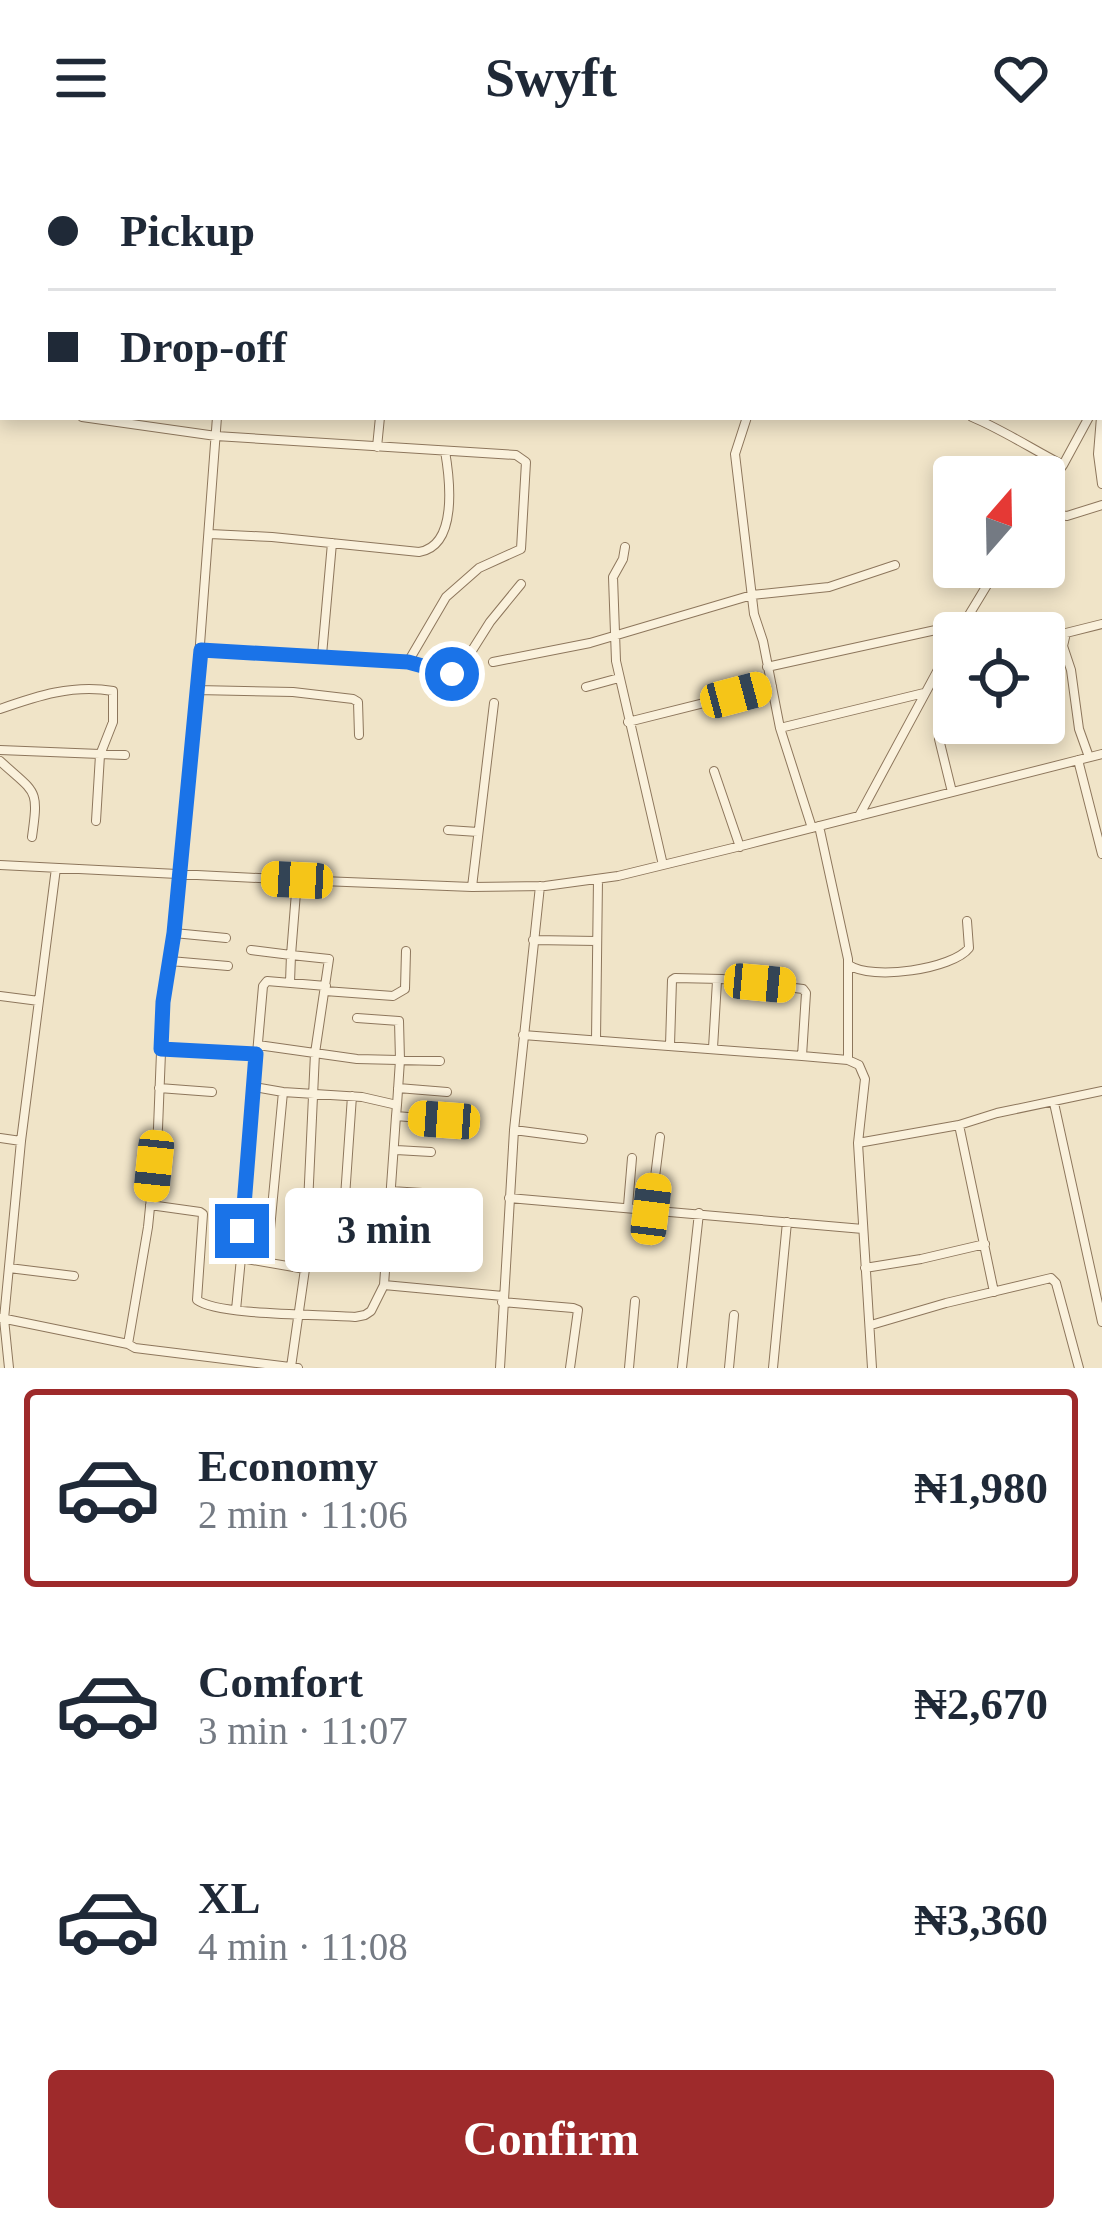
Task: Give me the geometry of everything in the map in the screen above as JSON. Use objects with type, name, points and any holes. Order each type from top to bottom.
[{"type":"street","points":[[103,420],[216,436],[524,459],[522,545],[479,568],[446,597],[408,662]]},
{"type":"street","points":[[128,1344],[150,1205],[163,1002],[201,650],[218,420]]},
{"type":"street","points":[[377,447],[380,420]]},
{"type":"street","points":[[746,420],[735,454],[754,614],[780,728],[816,827],[848,964],[848,1060]]},
{"type":"street","points":[[1065,461],[1086,420]]},
{"type":"street","points":[[1100,420],[1102,484]]},
{"type":"street","points":[[1001,423],[1006,436],[1045,456]]},
{"type":"street","points":[[210,534],[432,550],[440,542],[451,492],[446,451]]},
{"type":"street","points":[[1065,516],[1102,506]]},
{"type":"street","points":[[322,656],[332,543]]},
{"type":"street","points":[[625,547],[613,577],[619,678],[663,865]]},
{"type":"street","points":[[493,662],[614,636],[752,595],[830,587],[895,565]]},
{"type":"street","points":[[201,650],[408,662],[452,674],[520,584]]},
{"type":"street","points":[[1089,757],[1079,729],[1063,638],[1066,633],[1102,624]]},
{"type":"street","points":[[766,667],[933,637]]},
{"type":"street","points":[[859,816],[933,677]]},
{"type":"street","points":[[586,686],[619,678]]},
{"type":"street","points":[[628,722],[772,686]]},
{"type":"street","points":[[0,709],[64,690],[113,691],[112,722],[100,755],[96,821]]},
{"type":"street","points":[[197,690],[353,699],[360,708],[359,735]]},
{"type":"street","points":[[780,728],[924,693]]},
{"type":"street","points":[[472,887],[494,703]]},
{"type":"street","points":[[940,744],[952,792]]},
{"type":"street","points":[[0,750],[125,754]]},
{"type":"street","points":[[0,865],[472,887],[540,886],[740,847],[1102,754]]},
{"type":"street","points":[[1078,760],[1102,854]]},
{"type":"street","points":[[0,761],[34,793],[32,837]]},
{"type":"street","points":[[714,771],[740,847]]},
{"type":"street","points":[[448,830],[478,832]]},
{"type":"street","points":[[9,1368],[2,1318],[56,868]]},
{"type":"street","points":[[596,1040],[598,878]]},
{"type":"street","points":[[290,982],[297,880]]},
{"type":"street","points":[[500,1368],[514,1130],[540,886]]},
{"type":"street","points":[[848,964],[859,972],[891,974],[961,957],[969,948],[968,921]]},
{"type":"street","points":[[174,933],[226,938]]},
{"type":"street","points":[[533,940],[597,941]]},
{"type":"street","points":[[2,1318],[135,1348],[295,1368],[315,1053],[328,957],[251,950]]},
{"type":"street","points":[[236,1311],[264,984],[290,982],[393,996],[405,988],[406,951]]},
{"type":"street","points":[[170,961],[228,966]]},
{"type":"street","points":[[670,1045],[672,980],[717,981],[803,989],[802,1056]]},
{"type":"street","points":[[712,1048],[717,981]]},
{"type":"street","points":[[0,996],[39,1000]]},
{"type":"street","points":[[150,1205],[203,1214],[197,1300],[204,1306],[365,1315],[371,1311],[384,1285],[396,1150],[399,1022],[357,1018]]},
{"type":"street","points":[[523,1035],[848,1060],[859,1065],[865,1079],[858,1143],[872,1368]]},
{"type":"street","points":[[161,1049],[440,1061]]},
{"type":"street","points":[[254,1087],[352,1096],[444,1120]]},
{"type":"street","points":[[159,1088],[212,1092]]},
{"type":"street","points":[[398,1088],[447,1092]]},
{"type":"street","points":[[858,1143],[1102,1091]]},
{"type":"street","points":[[242,1231],[271,1226],[283,1092]]},
{"type":"street","points":[[345,1197],[352,1096]]},
{"type":"street","points":[[1054,1102],[1102,1322]]},
{"type":"street","points":[[958,1125],[994,1292]]},
{"type":"street","points":[[514,1130],[583,1139]]},
{"type":"street","points":[[651,1209],[660,1137]]},
{"type":"street","points":[[0,1138],[21,1141]]},
{"type":"street","points":[[396,1150],[431,1152]]},
{"type":"street","points":[[628,1206],[632,1158]]},
{"type":"street","points":[[391,1191],[438,1194]]},
{"type":"street","points":[[308,1197],[345,1197],[369,1203]]},
{"type":"street","points":[[509,1198],[862,1229]]},
{"type":"street","points":[[682,1368],[699,1213]]},
{"type":"street","points":[[773,1368],[787,1222]]},
{"type":"street","points":[[388,1223],[445,1226]]},
{"type":"street","points":[[865,1268],[985,1244]]},
{"type":"street","points":[[386,1254],[444,1258]]},
{"type":"street","points":[[241,1258],[304,1269]]},
{"type":"street","points":[[8,1268],[74,1276]]},
{"type":"street","points":[[871,1325],[1054,1279],[1079,1368]]},
{"type":"street","points":[[384,1285],[576,1309],[570,1368]]},
{"type":"street","points":[[629,1368],[635,1301]]},
{"type":"street","points":[[729,1368],[734,1315]]},
{"type":"route","points":[[242,1231],[256,1054],[161,1049],[201,650],[408,662],[452,674]]}]
